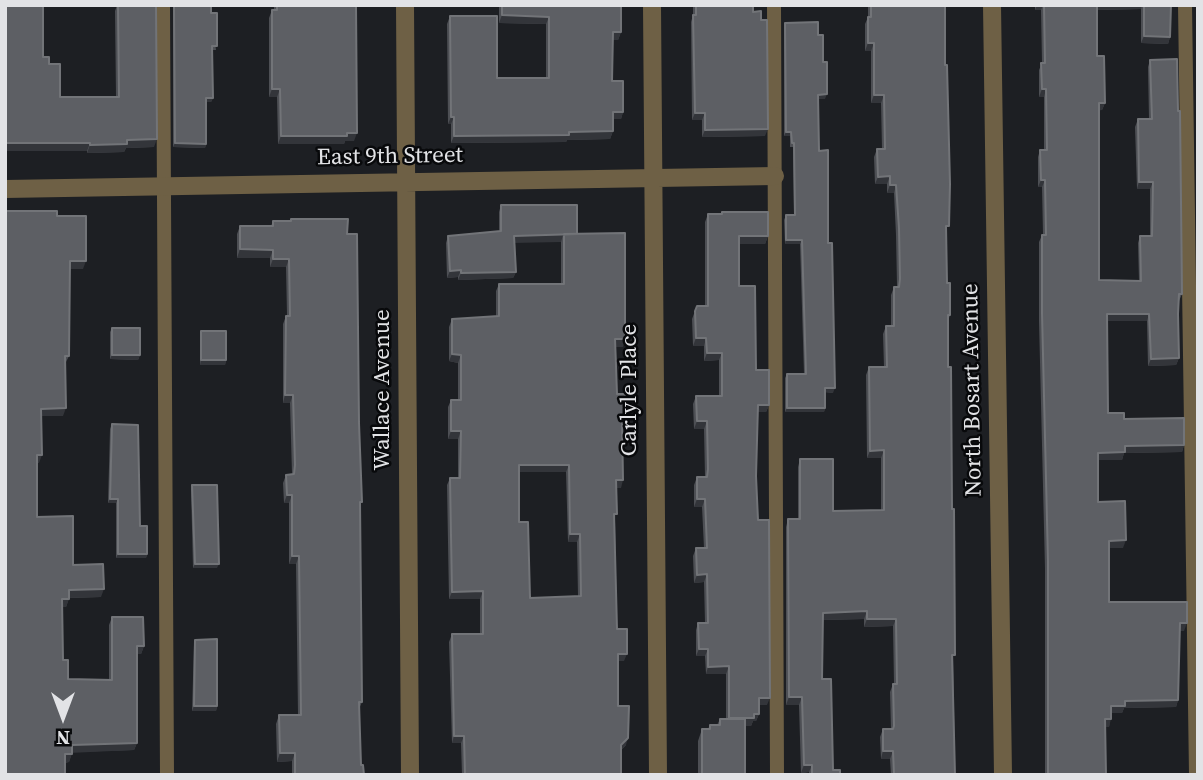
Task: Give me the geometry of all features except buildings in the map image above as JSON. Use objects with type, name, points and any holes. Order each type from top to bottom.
[{"type":"street","name":"Wallace Avenue","points":[[405,5],[410,775]]},
{"type":"street","name":"Carlyle Place","points":[[653,5],[658,775]]},
{"type":"street","name":"North Bosart Avenue","points":[[992,5],[1003,775]]},
{"type":"street","name":"East 9th Street","points":[[5,189],[775,176]]},
{"type":"lane","points":[[163,5],[167,775]]},
{"type":"lane","points":[[774,5],[777,775]]},
{"type":"lane","points":[[1185,5],[1196,775]]}]
